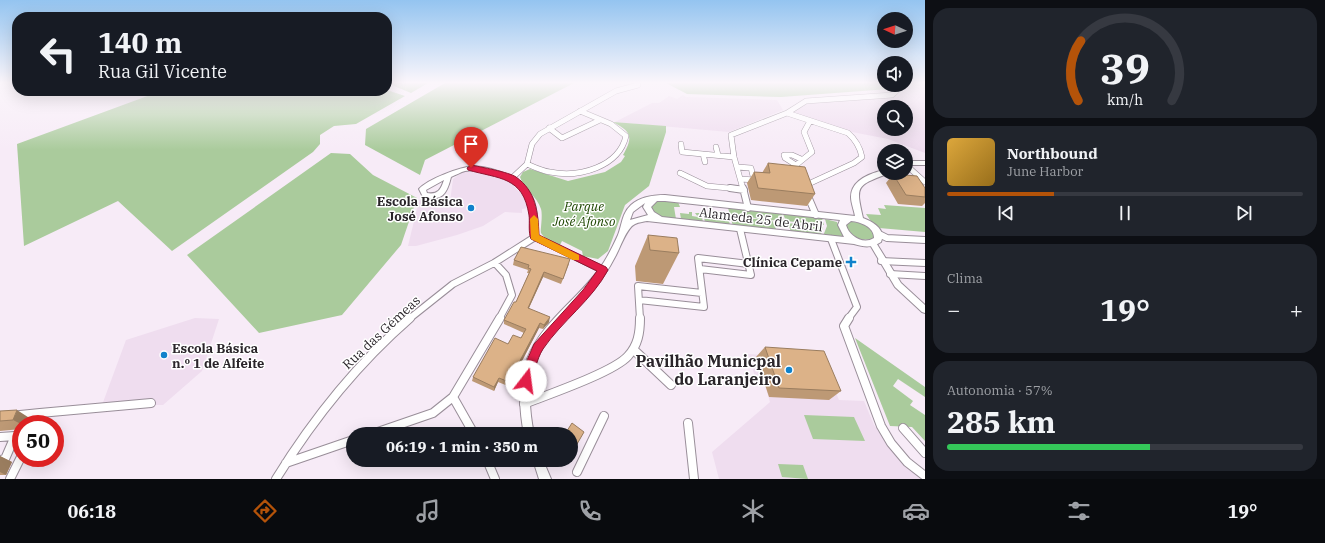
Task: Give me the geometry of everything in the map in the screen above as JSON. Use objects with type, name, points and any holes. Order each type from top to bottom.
[{"type":"main road","points":[[913,164],[925,163]]},
{"type":"main road","points":[[860,220],[854,199],[855,189],[864,181],[877,175]]},
{"type":"main road","points":[[657,198],[650,201],[647,208],[651,214],[662,219]]},
{"type":"main road","name":"Alameda 25 de Abril","points":[[622,232],[629,212],[633,207],[647,200],[657,198],[860,220],[872,226],[878,234]]},
{"type":"main road","name":"Alameda 25 de Abril","points":[[622,232],[631,222],[640,219],[662,219],[872,243]]},
{"type":"main road","name":"Alameda 25 de Abril","points":[[850,219],[843,222],[842,228],[848,235],[857,241]]},
{"type":"main road","points":[[528,427],[524,404],[528,372],[538,347],[586,293],[603,270],[622,232]]},
{"type":"main road","points":[[872,243],[878,240],[878,234]]},
{"type":"main road","points":[[541,467],[545,479]]},
{"type":"street","points":[[512,178],[527,164],[532,144],[540,134],[590,105]]},
{"type":"street","points":[[748,208],[734,157],[731,135],[787,113],[797,105]]},
{"type":"street","points":[[527,164],[553,173],[568,173],[601,166],[612,160],[626,143],[626,136],[622,130],[580,111]]},
{"type":"street","points":[[787,113],[848,133],[854,138],[862,157],[854,163],[804,186]]},
{"type":"street","points":[[549,128],[562,138],[600,120]]},
{"type":"street","points":[[796,165],[801,159],[810,156],[812,152],[804,132],[810,121]]},
{"type":"street","points":[[681,144],[682,152],[734,157]]},
{"type":"street","points":[[716,147],[718,155]]},
{"type":"street","points":[[703,154],[705,162]]},
{"type":"street","points":[[801,159],[792,155],[784,154],[786,158],[796,165],[816,215]]},
{"type":"street","points":[[737,167],[751,168],[754,180],[741,179]]},
{"type":"street","points":[[448,177],[464,169],[471,168],[512,178],[529,196],[534,216],[535,237],[603,270]]},
{"type":"street","points":[[913,171],[925,182]]},
{"type":"street","points":[[680,173],[707,186],[744,190]]},
{"type":"street","points":[[700,269],[751,275],[740,229]]},
{"type":"street","points":[[878,234],[887,238],[925,240]]},
{"type":"street","name":"Rua das Gémeas","points":[[276,479],[309,428],[346,381],[398,330],[449,287],[495,263],[516,247],[535,237]]},
{"type":"street","points":[[831,239],[857,307],[844,326],[881,426],[891,443],[907,462],[925,476]]},
{"type":"street","points":[[872,243],[881,261],[890,274],[907,295],[925,310]]},
{"type":"street","points":[[639,300],[704,306],[698,258],[748,264]]},
{"type":"street","points":[[881,261],[925,264]]},
{"type":"street","points":[[392,427],[432,413],[453,397],[503,313],[512,295],[506,275],[495,263]]},
{"type":"street","points":[[890,274],[925,276]]},
{"type":"street","points":[[524,404],[618,365],[628,359],[634,350],[640,333],[638,286],[702,293]]},
{"type":"street","points":[[634,350],[671,385]]},
{"type":"street","points":[[453,397],[470,427]]},
{"type":"street","points":[[0,417],[151,403]]},
{"type":"street","points":[[578,472],[604,416]]},
{"type":"street","points":[[688,423],[694,479]]},
{"type":"street","points":[[903,428],[925,453]]},
{"type":"street","points":[[0,437],[15,436],[5,459],[0,460]]},
{"type":"street","points":[[286,463],[346,442]]},
{"type":"street","points":[[10,479],[16,467]]},
{"type":"street","points":[[490,467],[495,479]]},
{"type":"shaded area","points":[[647,105],[780,105],[783,110],[729,132],[615,122]]},
{"type":"shaded area","points":[[800,105],[877,105],[877,136],[913,136],[913,105],[925,105],[925,153],[913,148],[913,144],[901,144],[888,139],[852,132],[792,114],[796,107]]},
{"type":"shaded area","name":"Escola Básica José Afonso","points":[[467,169],[508,180],[525,198],[528,208],[522,209],[522,213],[505,212],[483,226],[457,235],[416,246],[408,246],[419,200],[450,202],[453,179]]},
{"type":"shaded area","name":"Escola Básica n.º 1 de Alfeite","points":[[195,318],[219,319],[202,371],[163,405],[102,405],[126,340]]},
{"type":"shaded area","points":[[748,354],[821,358],[839,400],[864,401],[874,425],[893,453],[923,479],[719,479],[712,452],[770,402],[764,381],[756,380]]},
{"type":"green space","points":[[122,105],[389,105],[356,124],[334,126],[320,135],[320,144],[313,152],[172,251],[118,201],[24,246],[17,144]]},
{"type":"green space","points":[[407,105],[531,105],[425,160],[420,175],[365,145],[366,129]]},
{"type":"green space","name":"Parque José Afonso","points":[[613,122],[666,126],[666,132],[649,186],[625,205],[608,251],[598,259],[583,256],[582,251],[562,241],[560,245],[542,235],[541,209],[537,200],[524,186],[520,177],[523,172],[530,169],[568,181],[605,172],[621,162],[625,156],[623,155],[629,139],[627,132]]},
{"type":"green space","points":[[331,153],[350,154],[373,175],[417,198],[401,245],[342,315],[259,333],[187,255]]},
{"type":"green space","points":[[658,200],[678,202],[680,207],[674,207],[676,219],[661,217],[651,211],[650,204]]},
{"type":"green space","points":[[884,205],[925,208],[925,232],[879,228],[866,214],[881,215],[878,208],[886,209]]},
{"type":"green space","points":[[728,208],[782,214],[784,222],[772,220],[777,231],[733,226],[731,219],[746,223],[746,218],[766,220],[734,214],[735,218],[731,218]]},
{"type":"green space","points":[[689,212],[692,212],[692,216],[698,217],[695,213],[701,213],[703,222],[681,219],[680,213],[689,214]]},
{"type":"green space","points":[[703,214],[709,214],[710,218],[716,219],[716,215],[722,216],[724,221],[726,221],[725,217],[728,217],[730,225],[705,222]]},
{"type":"green space","points":[[783,214],[822,218],[824,225],[786,221]]},
{"type":"green space","points":[[825,219],[837,222],[844,238],[823,236],[827,226]]},
{"type":"green space","points":[[849,222],[858,222],[865,225],[871,230],[875,237],[868,240],[857,238],[846,227]]},
{"type":"green space","points":[[788,223],[823,227],[821,235],[791,232]]},
{"type":"green space","points":[[855,338],[925,387],[925,397],[898,379],[893,386],[913,401],[910,405],[925,415],[925,441],[912,427],[890,426]]},
{"type":"green space","points":[[804,415],[854,417],[865,441],[813,439]]},
{"type":"green space","points":[[778,464],[803,465],[808,479],[782,477]]},
{"type":"building","points":[[768,163],[805,167],[815,194],[758,188],[754,172],[770,173]]},
{"type":"building","points":[[913,176],[917,176],[925,188],[925,197],[906,195],[897,180],[913,180]]},
{"type":"building","points":[[648,235],[677,238],[679,253],[650,250]]},
{"type":"building","points":[[521,247],[570,259],[563,279],[544,272],[528,308],[550,317],[544,325],[540,323],[514,372],[519,375],[514,384],[499,378],[494,387],[473,377],[495,338],[508,344],[513,335],[521,338],[526,329],[504,320],[514,302],[516,302],[531,269],[528,268],[529,265],[514,260]]},
{"type":"building","points":[[765,347],[824,351],[841,391],[779,388]]},
{"type":"building","points":[[17,410],[15,415],[12,415],[12,420],[0,421],[0,411]]},
{"type":"building","points":[[572,423],[577,427],[569,427]]},
{"type":"building","points":[[578,428],[584,432],[578,442]]},
{"type":"slow traffic","points":[[534,219],[535,237],[576,257]]},
{"type":"place","name":"Escola Básica José Afonso","points":[[471,208]]},
{"type":"place","name":"Clínica Cepame","points":[[851,262]]},
{"type":"place","name":"Escola Básica n.º 1 de Alfeite","points":[[164,355]]},
{"type":"place","name":"Pavilhão Municpal do Laranjeiro","points":[[789,370]]},
{"type":"route","points":[[471,168],[512,178],[529,196],[534,216],[535,237],[603,270],[586,293],[543,339],[533,358],[526,381]]}]
